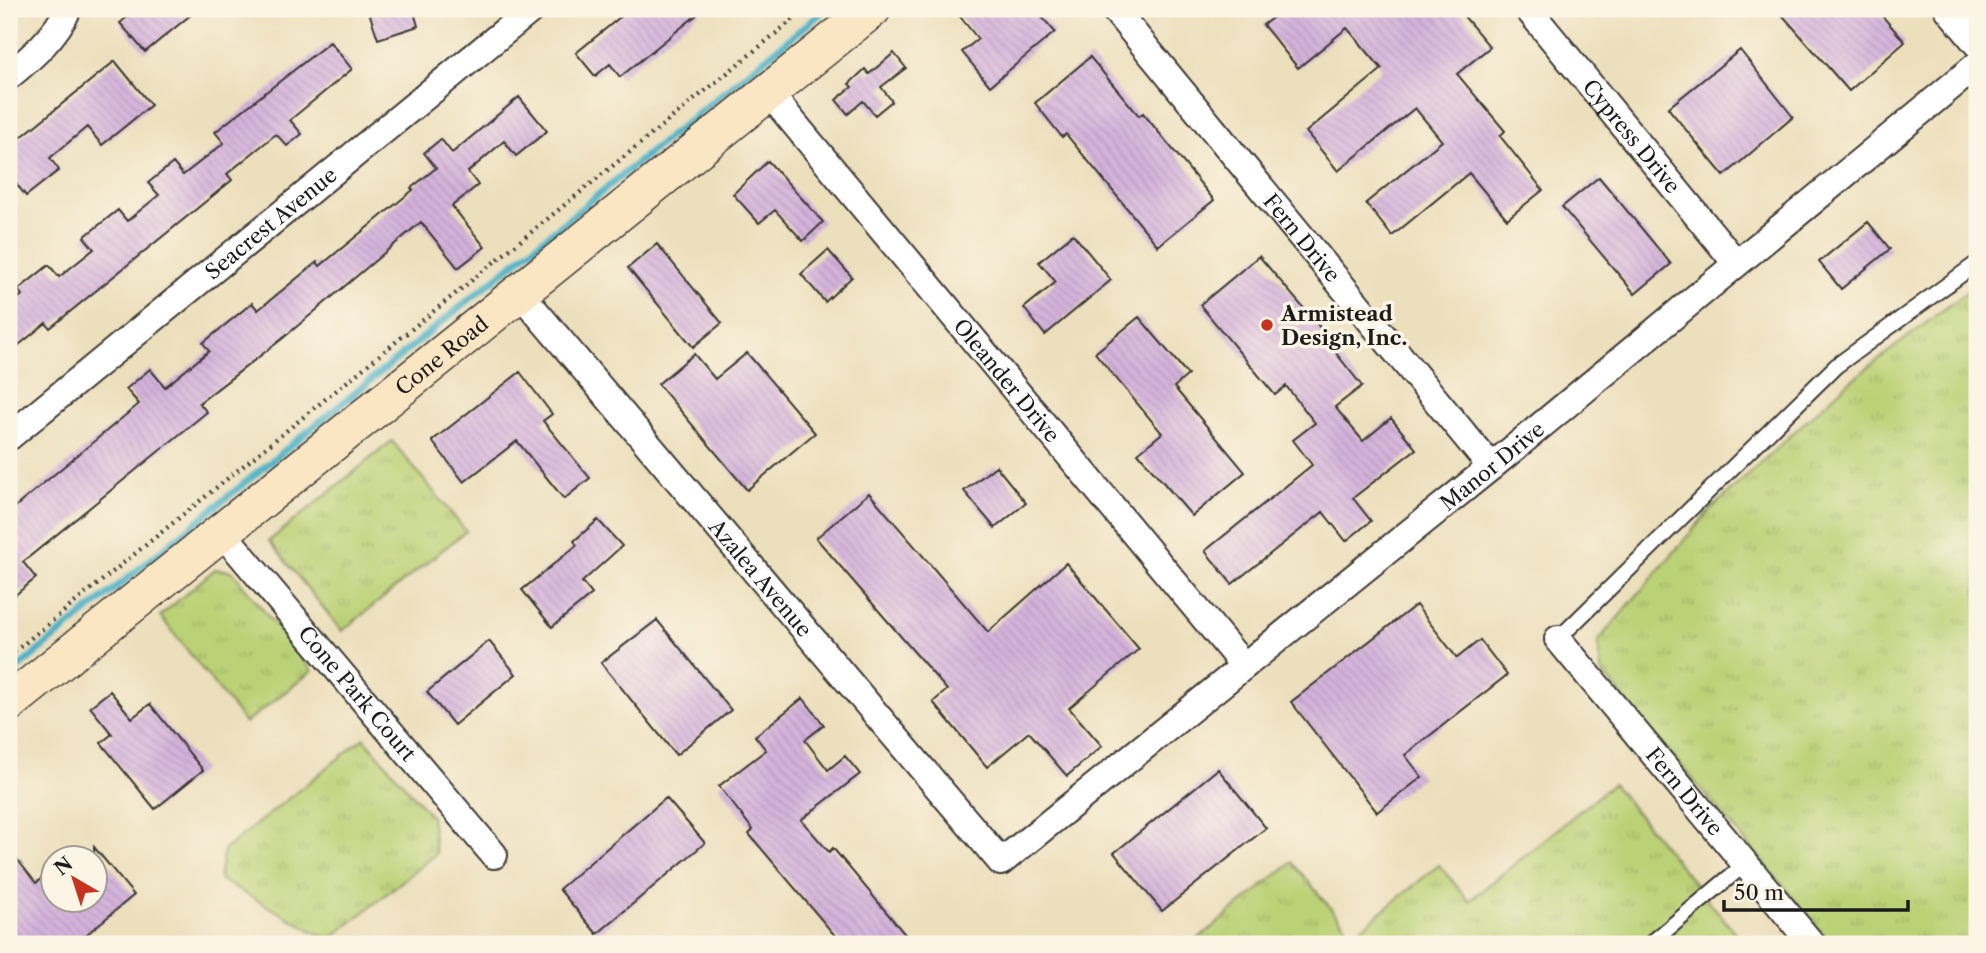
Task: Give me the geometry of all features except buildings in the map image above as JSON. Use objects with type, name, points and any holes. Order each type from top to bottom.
[{"type":"street","points":[[9,76],[61,26],[68,9]]},
{"type":"street","name":"Cone Road","points":[[9,703],[872,9]]},
{"type":"street","name":"Fern Drive","points":[[1114,9],[1491,467]]},
{"type":"street","name":"Cypress Drive","points":[[1528,9],[1737,263]]},
{"type":"street","points":[[1948,9],[1977,44]]},
{"type":"street","name":"Seacrest Avenue","points":[[9,438],[519,13]]},
{"type":"street","name":"Manor Drive","points":[[1000,862],[1491,467],[1977,65]]},
{"type":"street","name":"Oleander Drive","points":[[769,93],[1244,666]]},
{"type":"street","name":"Azalea Avenue","points":[[520,293],[1000,862]]},
{"type":"street","name":"Cone Park Court","points":[[221,531],[494,855]]},
{"type":"street","name":"Fern Drive","points":[[1558,639],[1812,944]]},
{"type":"lane","points":[[1558,639],[1836,366],[1977,263]]},
{"type":"lane","points":[[1650,944],[1745,864]]},
{"type":"path","points":[[9,656],[806,9]]},
{"type":"green space","points":[[1977,284],[1977,944],[1832,944],[1601,671],[1598,641],[1710,510],[1844,386]]},
{"type":"green space","points":[[392,441],[466,531],[342,631],[269,541]]},
{"type":"green space","points":[[215,569],[232,571],[312,671],[245,723],[160,616]]},
{"type":"green space","points":[[364,738],[431,816],[436,854],[329,940],[219,879],[224,850]]},
{"type":"green space","points":[[1613,784],[1744,944],[1192,944],[1292,862],[1353,935],[1439,865],[1469,901]]},
{"type":"waterway","points":[[9,675],[826,9]]},
{"type":"place","name":"Armistead Design, Inc.","points":[[1267,325]]}]
